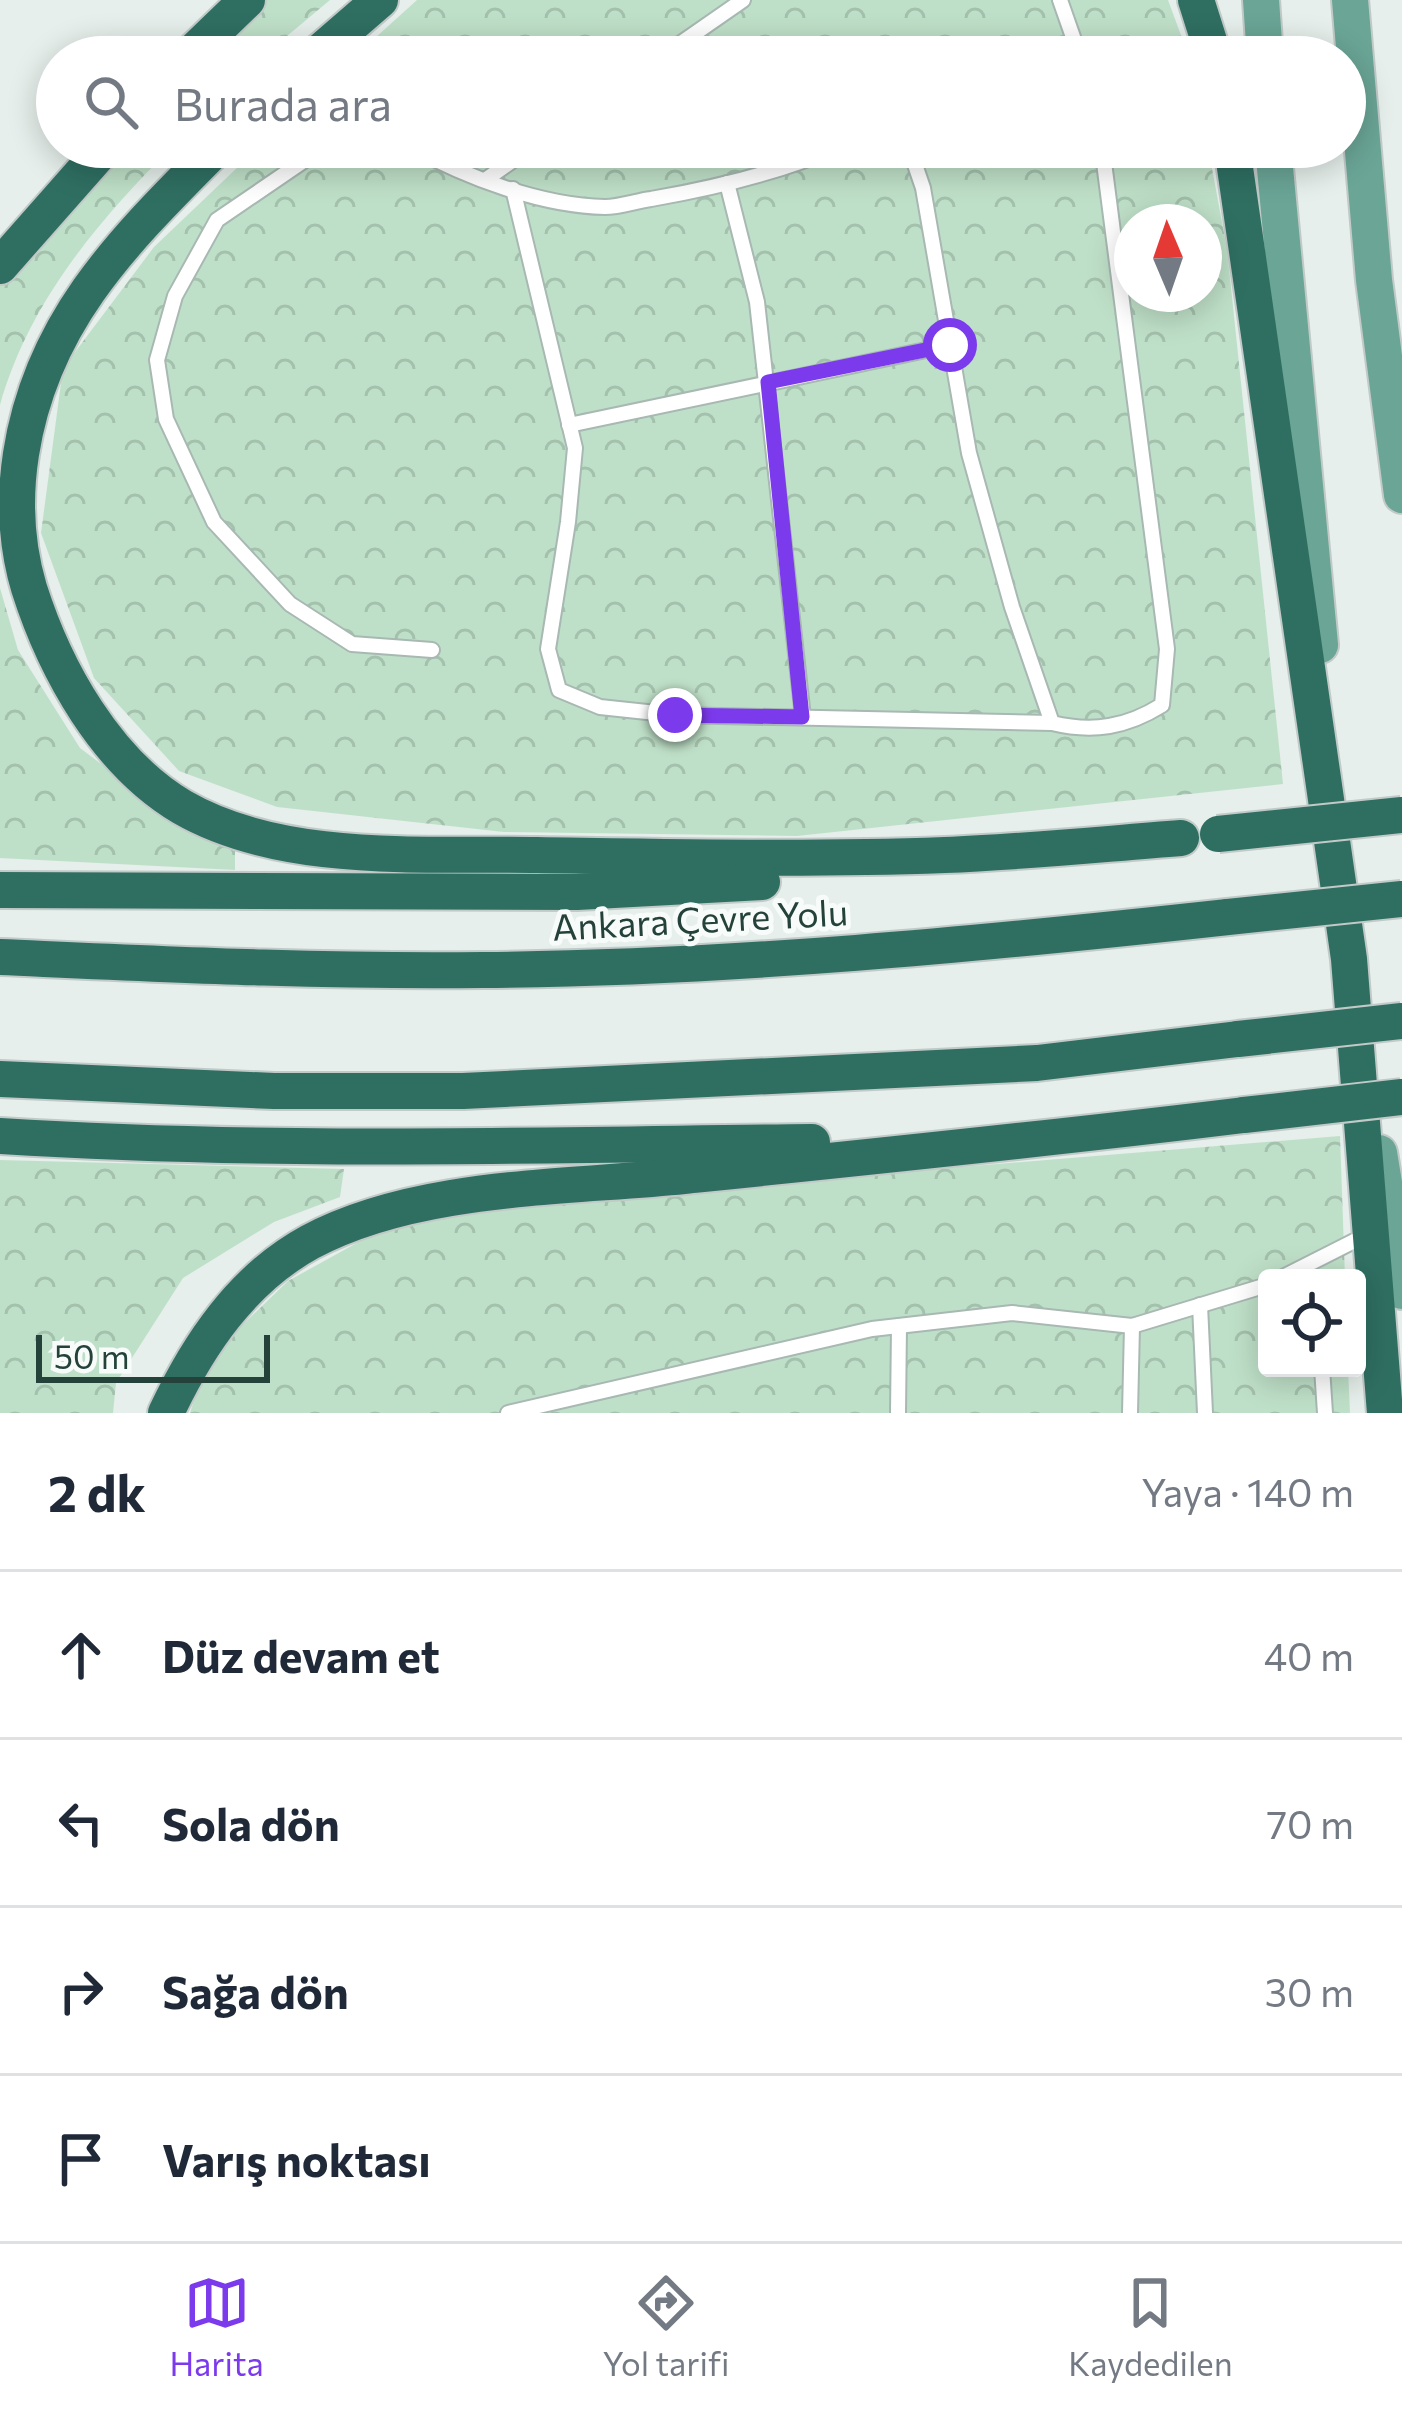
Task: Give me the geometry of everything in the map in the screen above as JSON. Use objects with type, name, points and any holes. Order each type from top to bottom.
[{"type":"highway","points":[[210,36],[247,0]]},
{"type":"highway","points":[[340,36],[380,0]]},
{"type":"highway","points":[[1196,0],[1207,36]]},
{"type":"highway","points":[[0,266],[86,168]]},
{"type":"highway","points":[[196,168],[152,211],[73,311],[34,389],[20,465],[17,531],[37,611],[74,689],[106,736],[150,786],[223,827],[259,839],[398,852],[757,859],[948,855],[1402,815]]},
{"type":"highway","points":[[1235,168],[1349,959],[1385,1413]]},
{"type":"highway","points":[[0,890],[577,892],[910,873],[1115,851],[1180,838]]},
{"type":"highway","name":"Ankara Çevre Yolu","points":[[0,957],[260,968],[531,969],[699,963],[973,945],[1402,899]]},
{"type":"highway","points":[[0,1078],[274,1091],[463,1090],[1036,1063],[1402,1022]]},
{"type":"highway","points":[[166,1413],[206,1342],[244,1292],[311,1241],[373,1217],[486,1194],[1050,1139],[1402,1097]]},
{"type":"highway","points":[[0,1136],[86,1141],[523,1144],[1050,1139]]},
{"type":"main road","points":[[1261,0],[1264,36]]},
{"type":"main road","points":[[1350,0],[1353,36]]},
{"type":"main road","points":[[1276,168],[1349,959],[1402,1291]]},
{"type":"main road","points":[[1364,168],[1402,495]]},
{"type":"lane","points":[[691,36],[743,0]]},
{"type":"lane","points":[[1060,0],[1073,36]]},
{"type":"lane","points":[[294,168],[218,220],[175,296],[157,359],[166,419],[214,522],[290,604],[352,644],[432,650]]},
{"type":"lane","points":[[450,168],[513,189],[605,207],[785,168]]},
{"type":"lane","points":[[485,180],[502,168]]},
{"type":"lane","points":[[916,168],[969,453],[1012,607],[1052,723]]},
{"type":"lane","points":[[513,189],[574,448],[548,650],[560,689],[600,707],[675,715],[1052,723],[1080,730],[1132,723],[1162,705],[1167,649],[1105,168]]},
{"type":"lane","points":[[727,183],[758,302],[802,717]]},
{"type":"lane","points":[[568,424],[950,345]]},
{"type":"lane","points":[[1298,1269],[1372,1232]]},
{"type":"lane","points":[[1316,1260],[1316,1269]]},
{"type":"lane","points":[[508,1413],[872,1329],[1012,1312],[1132,1326],[1258,1289]]},
{"type":"lane","points":[[1200,1306],[1205,1413]]},
{"type":"lane","points":[[898,1326],[898,1413]]},
{"type":"lane","points":[[1130,1413],[1132,1326]]},
{"type":"lane","points":[[1323,1377],[1325,1413]]},
{"type":"green space","points":[[261,0],[330,0],[287,36],[226,36]]},
{"type":"green space","points":[[417,0],[1168,0],[1181,36],[377,36]]},
{"type":"green space","points":[[98,168],[152,168],[69,265],[29,332],[0,405],[0,277]]},
{"type":"green space","points":[[237,168],[1212,168],[1219,204],[1114,204],[1114,312],[1222,312],[1222,222],[1283,784],[797,836],[504,832],[277,807],[179,771],[94,678],[41,533],[63,368],[154,247]]},
{"type":"green space","points":[[0,588],[18,650],[80,748],[153,803],[235,841],[235,870],[0,858]]},
{"type":"green space","points":[[1340,1136],[1345,1269],[1258,1269],[1258,1377],[1348,1377],[1350,1413],[190,1413],[207,1359],[288,1281],[393,1223],[605,1196]]},
{"type":"green space","points":[[0,1160],[344,1169],[340,1197],[274,1222],[183,1278],[116,1383],[113,1413],[0,1413]]},
{"type":"route","points":[[675,715],[802,717],[768,382],[950,345]]}]
